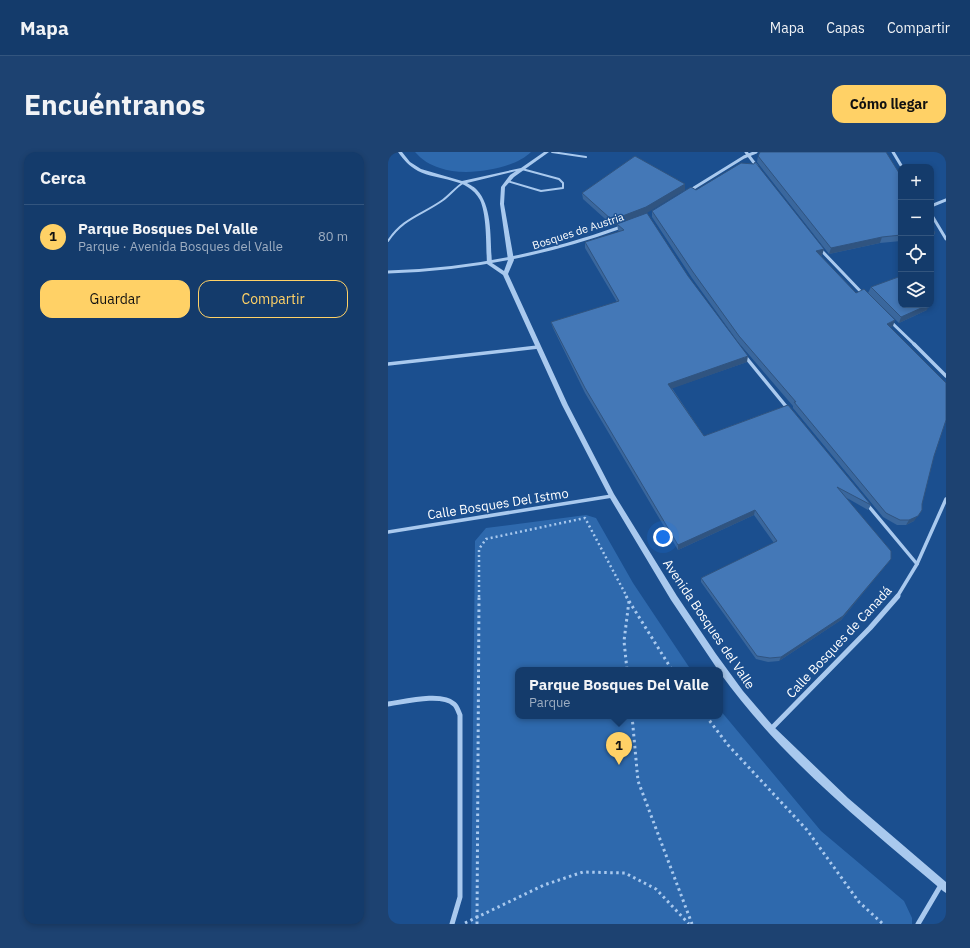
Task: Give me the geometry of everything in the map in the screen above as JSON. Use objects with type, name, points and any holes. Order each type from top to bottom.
[{"type":"street","points":[[400,152],[411,164],[421,171],[464,182],[475,189],[483,201],[490,264],[505,274],[511,260],[502,204],[502,194],[507,181],[547,152]]},
{"type":"street","points":[[687,193],[747,154],[756,152]]},
{"type":"street","points":[[893,152],[900,164]]},
{"type":"street","points":[[747,154],[761,173]]},
{"type":"street","points":[[464,182],[522,169]]},
{"type":"street","points":[[934,205],[946,200]]},
{"type":"street","points":[[934,219],[946,239]]},
{"type":"street","name":"Bosques de Austria","points":[[388,272],[438,270],[511,260],[558,249],[627,225]]},
{"type":"street","points":[[817,245],[869,300]]},
{"type":"street","name":"Avenida Bosques del Valle","points":[[505,274],[565,405],[612,496],[674,598],[720,667]]},
{"type":"street","points":[[886,316],[946,376]]},
{"type":"street","points":[[388,364],[538,347]]},
{"type":"street","points":[[742,352],[795,416]]},
{"type":"street","name":"Calle Bosques Del Istmo","points":[[388,532],[612,496]]},
{"type":"street","points":[[861,496],[917,564]]},
{"type":"street","name":"Calle Bosques de Canadá","points":[[770,729],[875,623],[898,596],[917,564],[946,499]]},
{"type":"street","name":"Avenida Bosques del Valle","points":[[723,671],[740,694],[770,729],[845,801],[944,887]]},
{"type":"street","points":[[388,704],[430,698],[442,698],[450,700],[455,704],[460,715],[460,898],[452,924]]},
{"type":"street","points":[[918,924],[944,887]]},
{"type":"lane","points":[[552,152],[586,157]]},
{"type":"lane","points":[[507,181],[542,192],[563,188],[563,183],[559,179],[522,169]]},
{"type":"lane","points":[[388,241],[399,226],[407,219],[440,202],[455,187],[464,182]]},
{"type":"path","points":[[477,924],[479,549],[486,539],[585,518],[629,601],[670,667]]},
{"type":"path","points":[[627,667],[624,641],[629,601]]},
{"type":"path","points":[[632,719],[638,781],[690,924]]},
{"type":"path","points":[[708,719],[728,744],[807,830],[859,902],[883,924]]},
{"type":"path","points":[[463,924],[544,885],[583,872],[625,873],[656,889],[690,924]]},
{"type":"shaded area","points":[[415,152],[531,152],[513,163],[501,167],[475,172],[462,172],[440,168],[423,160]]},
{"type":"shaded area","points":[[586,515],[596,518],[633,583],[689,667],[515,667],[515,719],[723,719],[723,714],[821,831],[904,901],[912,918],[912,924],[471,924],[475,541],[486,528]]},
{"type":"building","points":[[760,152],[886,152],[898,171],[898,235],[882,237],[831,248],[758,156]]},
{"type":"building","points":[[635,156],[685,184],[646,207],[612,220],[582,193]]},
{"type":"building","points":[[755,162],[824,249],[816,251],[856,293],[864,289],[895,320],[887,324],[946,383],[946,420],[934,456],[922,504],[922,510],[918,516],[909,520],[900,520],[886,513],[794,402],[796,402],[739,336],[652,211],[691,187],[696,190],[741,163],[754,164]]},
{"type":"building","points":[[647,213],[688,276],[748,356],[668,384],[704,436],[788,405],[871,505],[837,487],[891,551],[891,559],[843,616],[781,657],[770,658],[757,656],[701,578],[777,541],[755,510],[678,545],[585,388],[551,322],[619,301],[585,242],[624,230],[617,224]]},
{"type":"building","points":[[898,277],[898,308],[921,308],[901,317],[871,287]]},
{"type":"place","name":"Parque Bosques Del Valle","points":[[619,765]]}]
